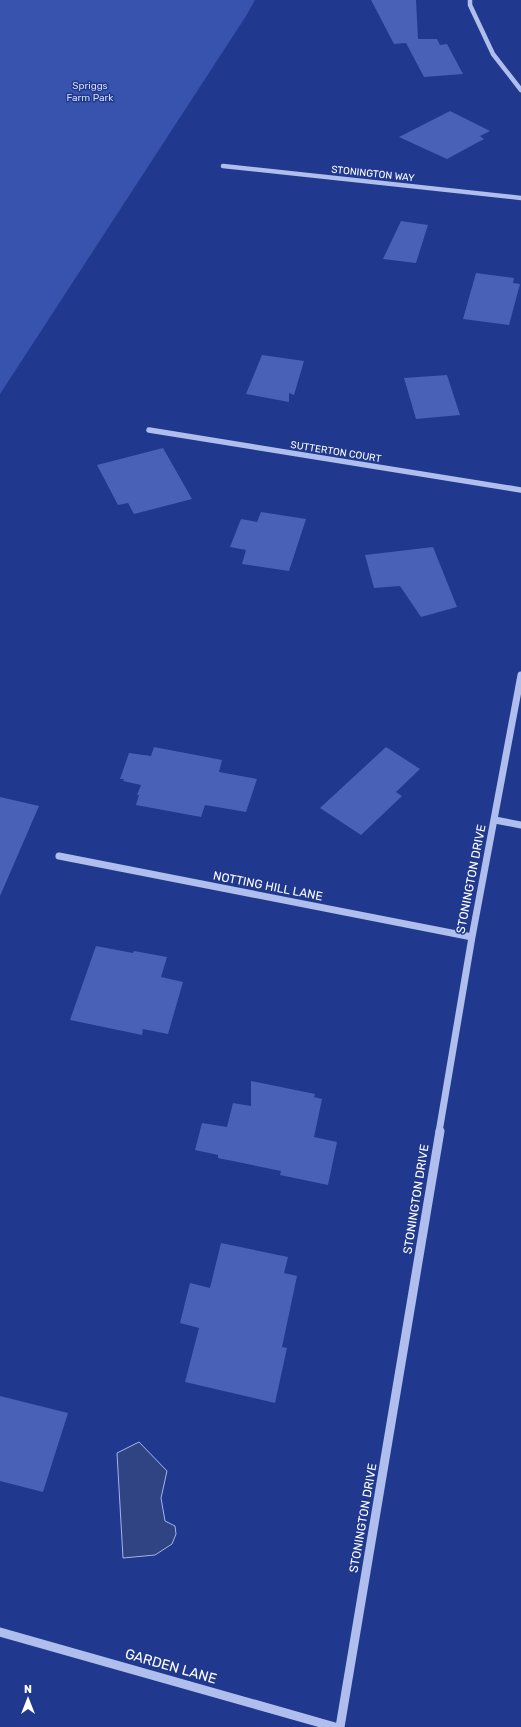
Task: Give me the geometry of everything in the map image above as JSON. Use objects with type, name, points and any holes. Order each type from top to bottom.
[{"type":"street","points":[[470,0],[470,5],[493,54],[521,90]]},
{"type":"street","name":"STONINGTON WAY","points":[[224,166],[521,198]]},
{"type":"street","name":"SUTTERTON COURT","points":[[148,430],[521,490]]},
{"type":"street","name":"STONINGTON DRIVE","points":[[340,1727],[472,937],[521,675]]},
{"type":"street","points":[[495,820],[521,825]]},
{"type":"street","name":"NOTTING HILL LANE","points":[[59,856],[472,937]]},
{"type":"street","name":"GARDEN LANE","points":[[0,1632],[335,1727]]},
{"type":"green space","name":"Spriggs Farm Park","points":[[0,0],[255,0],[0,394]]},
{"type":"shaded area","points":[[139,1442],[167,1471],[161,1498],[165,1521],[175,1526],[176,1534],[172,1544],[155,1555],[123,1558],[117,1453]]},
{"type":"building","points":[[371,0],[416,0],[418,39],[437,39],[440,45],[447,44],[463,74],[424,77],[406,43],[394,44]]},
{"type":"building","points":[[450,111],[490,131],[480,136],[484,139],[447,159],[399,137]]},
{"type":"building","points":[[401,221],[428,225],[416,263],[383,259]]},
{"type":"building","points":[[476,273],[514,278],[513,283],[520,284],[509,325],[463,319]]},
{"type":"building","points":[[262,355],[304,361],[294,395],[289,393],[289,402],[246,394]]},
{"type":"building","points":[[447,375],[460,415],[416,419],[404,378]]},
{"type":"building","points":[[163,448],[192,499],[134,514],[128,503],[118,505],[97,465]]},
{"type":"building","points":[[261,512],[306,519],[289,571],[242,564],[246,550],[230,547],[241,519],[257,522]]},
{"type":"building","points":[[433,547],[457,607],[421,617],[400,586],[374,588],[365,555]]},
{"type":"building","points":[[154,747],[222,760],[219,772],[257,779],[246,812],[205,805],[201,817],[136,805],[139,795],[137,795],[141,785],[120,779],[129,753],[151,756]]},
{"type":"building","points":[[386,747],[420,769],[396,792],[402,796],[361,835],[320,808]]},
{"type":"building","points":[[0,797],[39,806],[0,896]]},
{"type":"building","points":[[96,946],[133,953],[134,951],[167,957],[161,977],[183,982],[168,1034],[143,1029],[142,1035],[70,1020]]},
{"type":"building","points":[[251,1081],[315,1094],[314,1097],[322,1099],[314,1137],[337,1142],[328,1185],[280,1175],[281,1171],[218,1158],[218,1155],[195,1150],[202,1123],[227,1127],[233,1103],[251,1106]]},
{"type":"building","points":[[221,1243],[288,1257],[284,1273],[297,1276],[282,1347],[287,1348],[275,1403],[185,1382],[199,1328],[180,1323],[190,1283],[210,1288]]},
{"type":"building","points":[[0,1396],[68,1413],[43,1492],[0,1481]]}]
